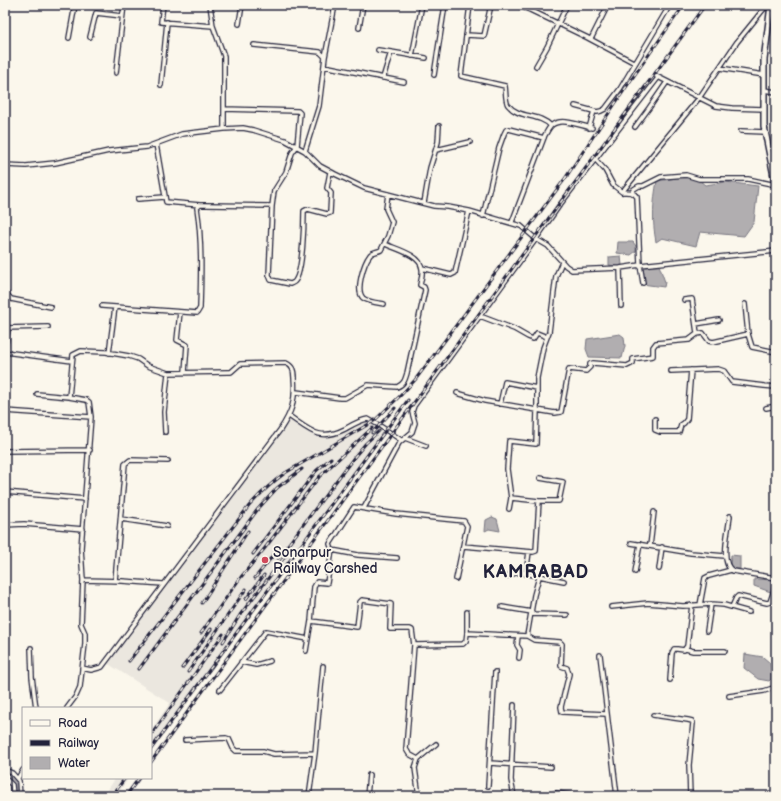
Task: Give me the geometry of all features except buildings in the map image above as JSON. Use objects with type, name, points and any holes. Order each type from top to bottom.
[{"type":"main road","points":[[771,5],[764,60],[764,109],[765,132],[776,185]]},
{"type":"street","points":[[69,38],[75,5]]},
{"type":"street","points":[[116,73],[124,5]]},
{"type":"street","points":[[163,5],[161,22],[213,26]]},
{"type":"street","points":[[210,5],[213,26],[224,56],[224,129]]},
{"type":"street","points":[[239,24],[242,5]]},
{"type":"street","points":[[305,151],[319,106],[325,57],[335,5]]},
{"type":"street","points":[[359,28],[363,5]]},
{"type":"street","points":[[412,56],[422,5]]},
{"type":"street","points":[[434,75],[445,5]]},
{"type":"street","points":[[470,5],[461,76],[505,86],[508,104],[516,112],[545,120],[551,126]]},
{"type":"street","points":[[466,35],[484,36],[491,5]]},
{"type":"street","points":[[516,5],[530,10],[590,39],[635,63]]},
{"type":"street","points":[[536,66],[567,5]]},
{"type":"street","points":[[590,39],[608,5]]},
{"type":"street","points":[[575,106],[594,111],[602,111],[605,109],[620,89],[670,5]]},
{"type":"street","points":[[622,192],[699,98],[737,42],[767,5]]},
{"type":"street","points":[[90,37],[96,13],[98,12],[122,16]]},
{"type":"street","points":[[161,85],[167,22]]},
{"type":"street","points":[[254,45],[320,52],[325,57]]},
{"type":"street","points":[[378,50],[426,58]]},
{"type":"street","points":[[383,78],[391,52]]},
{"type":"street","points":[[324,66],[404,82]]},
{"type":"street","points":[[720,68],[764,75]]},
{"type":"street","points":[[364,508],[401,440],[412,432],[414,427],[412,412],[414,406],[559,206],[657,77],[716,106],[727,108],[764,109]]},
{"type":"street","points":[[635,127],[650,108],[667,82]]},
{"type":"street","points":[[764,90],[776,92]]},
{"type":"street","points":[[224,109],[298,111],[300,116],[296,146],[292,153],[286,172],[275,188],[272,206],[269,277],[271,280],[290,284],[295,282],[299,271],[305,210],[308,209],[327,214],[330,213],[331,193],[327,188],[330,172]]},
{"type":"street","points":[[512,222],[544,138],[551,126],[557,122],[565,122],[591,128],[594,111]]},
{"type":"street","points":[[424,203],[430,168],[436,150],[439,126]]},
{"type":"street","points":[[5,165],[26,166],[54,163],[109,151],[147,147],[182,134],[243,128],[274,136],[296,146],[305,151],[320,166],[364,188],[512,222],[523,227],[536,239],[548,246],[566,266],[576,270],[620,268],[776,251]]},
{"type":"street","points":[[483,216],[499,148],[506,130],[510,129],[544,138]]},
{"type":"street","points":[[741,131],[765,132]]},
{"type":"street","points":[[436,150],[470,142]]},
{"type":"street","points":[[156,144],[166,202],[200,205],[272,206]]},
{"type":"street","points":[[595,159],[605,170],[613,185],[622,192],[632,192],[637,197],[640,265],[643,283]]},
{"type":"street","points":[[632,192],[638,186],[643,186],[660,177],[686,174],[699,179],[748,179],[776,185]]},
{"type":"street","points":[[384,304],[366,300],[360,293],[359,287],[362,273],[370,255],[381,250],[385,244],[392,222],[386,209],[388,194]]},
{"type":"street","points":[[138,199],[165,197]]},
{"type":"street","points":[[102,306],[197,313],[200,308],[201,264],[199,219],[197,208],[200,205]]},
{"type":"street","points":[[422,268],[451,275],[454,273],[469,211]]},
{"type":"street","points":[[296,392],[344,398],[368,384],[397,387],[405,381],[408,373],[419,310],[425,290],[424,287],[420,285],[422,268],[421,264],[416,258],[385,244]]},
{"type":"street","points":[[509,509],[510,498],[507,469],[509,442],[536,444],[537,378],[540,359],[552,317],[556,276],[562,262]]},
{"type":"street","points":[[620,268],[621,306]]},
{"type":"street","points":[[5,292],[11,298],[51,307]]},
{"type":"street","points":[[5,300],[9,297]]},
{"type":"street","points":[[684,300],[692,299],[697,333]]},
{"type":"street","points":[[745,304],[748,334],[752,347],[776,352]]},
{"type":"street","points":[[109,353],[115,307]]},
{"type":"street","points":[[180,312],[177,340],[187,345],[185,372]]},
{"type":"street","points":[[480,316],[514,329],[528,337],[533,338],[537,333],[547,337]]},
{"type":"street","points":[[696,324],[719,320]]},
{"type":"street","points":[[48,327],[6,328],[5,351],[72,361]]},
{"type":"street","points":[[457,393],[500,404],[555,413],[561,412],[569,369],[586,371],[590,367],[590,364],[593,363],[627,366],[633,363],[633,359],[654,356],[653,347],[656,343],[689,340],[697,333],[703,333],[709,341],[713,342],[748,334]]},
{"type":"street","points":[[69,397],[73,355],[78,352],[109,353],[138,359],[148,366],[168,373],[231,372],[240,364],[286,363],[292,367],[294,371],[296,392],[295,400],[289,416],[277,434],[102,667],[91,670],[82,668]]},
{"type":"street","points":[[671,371],[718,369],[724,371],[732,382],[776,386]]},
{"type":"street","points":[[655,419],[655,430],[660,432],[679,432],[681,425],[687,419],[691,370]]},
{"type":"street","points":[[165,432],[164,412],[168,373]]},
{"type":"street","points":[[500,404],[505,382],[537,388]]},
{"type":"street","points":[[37,394],[86,400],[89,402],[91,417],[90,450],[81,559],[83,580],[81,624],[85,635],[80,687],[76,696],[68,707]]},
{"type":"street","points":[[766,408],[776,406]]},
{"type":"street","points":[[5,411],[91,417]]},
{"type":"street","points":[[289,416],[314,433],[323,435],[339,432],[368,419],[401,440]]},
{"type":"street","points":[[405,438],[426,446]]},
{"type":"street","points":[[5,451],[90,450]]},
{"type":"street","points":[[115,581],[127,461],[168,461]]},
{"type":"street","points":[[510,498],[539,501],[559,501],[563,482],[540,478]]},
{"type":"street","points":[[5,492],[85,499]]},
{"type":"street","points":[[463,546],[529,552],[536,551],[539,501]]},
{"type":"street","points":[[306,651],[314,587],[317,582],[327,583],[332,550],[330,544],[354,507],[396,514],[464,521],[467,526],[456,579]]},
{"type":"street","points":[[650,546],[654,512]]},
{"type":"street","points":[[730,516],[725,556],[730,570]]},
{"type":"street","points":[[120,519],[167,526]]},
{"type":"street","points":[[5,525],[24,524],[83,528]]},
{"type":"street","points":[[631,543],[691,553],[725,556]]},
{"type":"street","points":[[635,572],[640,544]]},
{"type":"street","points":[[659,569],[662,547]]},
{"type":"street","points":[[332,550],[358,555],[397,558]]},
{"type":"street","points":[[526,574],[529,552]]},
{"type":"street","points":[[700,605],[705,578],[709,576],[730,570],[776,578]]},
{"type":"street","points":[[507,576],[519,572],[564,581]]},
{"type":"street","points":[[527,636],[534,594],[539,577]]},
{"type":"street","points":[[83,580],[163,584]]},
{"type":"street","points":[[732,607],[738,596],[767,603],[770,602],[776,584]]},
{"type":"street","points":[[311,620],[357,627],[361,600],[389,603],[391,606],[390,629],[412,630],[414,644],[406,749],[410,754],[418,759]]},
{"type":"street","points":[[611,607],[648,602],[675,606],[710,604],[724,605],[749,612]]},
{"type":"street","points":[[707,631],[710,604]]},
{"type":"street","points":[[686,649],[692,605]]},
{"type":"street","points":[[502,607],[532,613],[567,615]]},
{"type":"street","points":[[414,644],[463,644],[466,641],[467,612]]},
{"type":"street","points":[[220,690],[266,631],[308,639]]},
{"type":"street","points":[[467,633],[527,636],[534,640],[560,642],[562,644],[561,666],[567,668],[569,674],[561,707],[562,712],[606,714]]},
{"type":"street","points":[[518,636],[517,646],[520,650],[519,658]]},
{"type":"street","points":[[31,648],[32,677],[36,707]]},
{"type":"street","points":[[670,680],[672,653],[674,649],[686,649],[693,651],[725,651]]},
{"type":"street","points":[[600,654],[617,796]]},
{"type":"street","points":[[241,662],[256,665],[270,661]]},
{"type":"street","points":[[309,796],[315,753],[323,666]]},
{"type":"street","points":[[488,786],[495,672]]},
{"type":"street","points":[[729,696],[764,691],[776,687]]},
{"type":"street","points":[[514,705],[511,780],[514,796]]},
{"type":"street","points":[[653,715],[692,721],[693,724],[689,765],[689,796]]},
{"type":"street","points":[[185,740],[226,738],[229,739],[236,751],[263,751],[274,754],[315,753]]},
{"type":"street","points":[[419,796],[415,768],[418,759],[436,744]]},
{"type":"street","points":[[490,764],[551,767]]},
{"type":"street","points":[[5,770],[18,778],[20,784],[20,796]]},
{"type":"street","points":[[18,778],[22,772]]},
{"type":"street","points":[[367,796],[369,775]]},
{"type":"street","points":[[5,778],[12,785],[12,796]]},
{"type":"street","points":[[550,796],[555,793],[571,795]]},
{"type":"shaded area","name":"Sonarpur Railway Carshed","points":[[290,418],[312,434],[322,436],[338,434],[365,420],[370,420],[383,431],[152,746],[152,729],[170,703],[107,663]]},
{"type":"shaded area","points":[[115,779],[128,779],[116,796],[103,796]]},
{"type":"water","points":[[689,176],[695,177],[705,185],[725,182],[758,186],[754,222],[744,236],[700,232],[696,246],[662,238],[656,242],[654,212],[657,181]]},
{"type":"water","points":[[618,242],[633,242],[636,246],[636,251],[631,255],[617,253]]},
{"type":"water","points":[[621,256],[622,265],[619,267],[609,265],[609,257]]},
{"type":"water","points":[[659,265],[665,282],[664,287],[642,284],[641,266]]},
{"type":"water","points":[[620,334],[624,337],[625,346],[622,358],[589,357],[586,349],[587,339]]},
{"type":"water","points":[[492,517],[497,519],[500,531],[489,529],[485,531],[486,520]]},
{"type":"water","points":[[731,555],[740,556],[740,569],[733,569],[730,566]]},
{"type":"water","points":[[754,579],[776,580],[776,594],[754,586]]},
{"type":"water","points":[[745,654],[763,657],[770,663],[772,678],[769,681],[758,679],[744,668]]},
{"type":"waterway","points":[[5,774],[13,780],[16,796]]},
{"type":"railway","points":[[564,180],[631,80],[684,5]]},
{"type":"railway","points":[[152,761],[705,5]]},
{"type":"railway","points":[[129,661],[249,506],[262,493],[285,473],[374,421],[415,380],[567,176]]},
{"type":"railway","points":[[152,748],[408,400]]},
{"type":"railway","points":[[372,433],[395,408]]},
{"type":"railway","points":[[201,633],[241,577],[319,477],[372,428]]},
{"type":"railway","points":[[278,558],[355,456],[379,431]]},
{"type":"railway","points":[[253,554],[316,471],[331,458]]},
{"type":"railway","points":[[139,669],[258,509],[277,488],[302,469]]},
{"type":"railway","points":[[202,603],[248,531]]},
{"type":"railway","points":[[255,578],[279,548]]},
{"type":"railway","points":[[223,642],[240,615],[286,555]]},
{"type":"railway","points":[[246,599],[264,575]]},
{"type":"railway","points":[[188,672],[246,589]]},
{"type":"railway","points":[[182,668],[211,629]]},
{"type":"railway","points":[[152,734],[223,634]]},
{"type":"railway","points":[[112,796],[124,779]]},
{"type":"railway","points":[[126,796],[138,779]]},
{"type":"place","name":"Sonarpur Railway Carshed","points":[[265,560]]},
{"type":"district","name":"KAMRABAD","points":[[536,572]]}]
